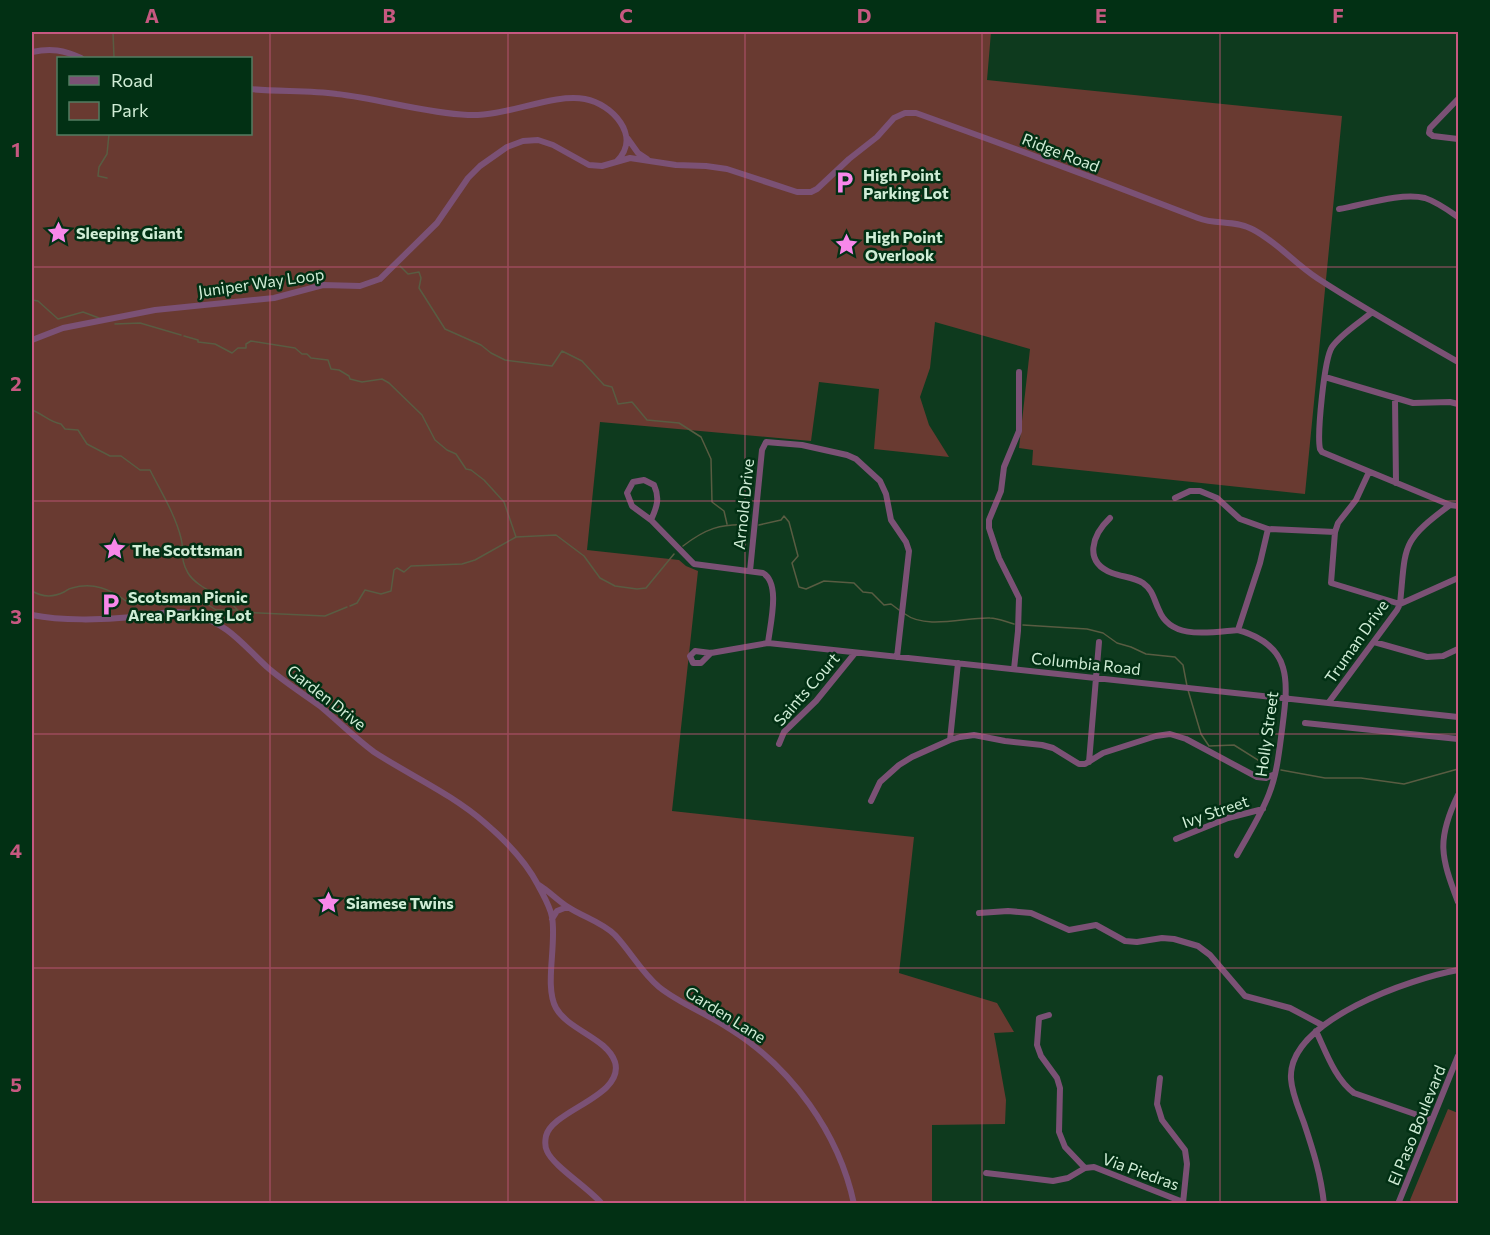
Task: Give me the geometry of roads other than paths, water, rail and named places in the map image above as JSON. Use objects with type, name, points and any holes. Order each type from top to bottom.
[{"type":"street","points":[[32,52],[49,49],[67,51],[79,57]]},
{"type":"street","points":[[252,88],[338,94],[470,115],[513,111],[566,98],[585,99],[602,104],[614,113],[623,125],[627,138],[638,153],[646,159]]},
{"type":"street","points":[[1458,99],[1430,128],[1429,133],[1433,136],[1458,139]]},
{"type":"street","name":"Ridge Road","points":[[617,161],[630,158],[646,159],[668,164],[727,169],[805,193],[811,192],[823,183],[877,137],[894,118],[905,113],[916,113],[1050,160],[1089,178],[1126,189],[1204,220],[1246,226],[1269,240],[1308,272],[1371,313],[1458,362]]},
{"type":"street","points":[[617,161],[623,155],[627,138]]},
{"type":"street","name":"Juniper Way Loop","points":[[32,340],[63,328],[155,310],[274,298],[323,285],[371,284],[380,279],[437,223],[474,172],[507,147],[523,141],[538,140],[553,145],[589,165],[602,166],[617,161]]},
{"type":"street","points":[[1339,209],[1389,199],[1417,197],[1430,200],[1458,217]]},
{"type":"street","points":[[1371,313],[1334,345],[1328,355],[1320,449],[1322,452],[1369,472],[1450,505],[1458,506]]},
{"type":"street","points":[[1014,669],[1019,598],[999,558],[989,528],[989,520],[999,497],[1004,467],[1018,431],[1019,372]]},
{"type":"street","points":[[1325,377],[1395,399],[1424,404],[1457,404]]},
{"type":"street","points":[[1395,399],[1396,483]]},
{"type":"street","name":"Arnold Drive","points":[[750,571],[762,450],[766,442],[802,445],[847,455],[855,459],[880,481],[886,494],[891,520],[906,542],[909,551],[897,657]]},
{"type":"street","points":[[1369,472],[1356,500],[1341,517],[1335,532],[1331,583],[1400,604],[1458,578]]},
{"type":"street","points":[[651,520],[657,506],[657,491],[654,485],[644,480],[633,482],[627,493],[629,501],[694,564],[764,573],[772,581],[773,594],[768,643]]},
{"type":"street","points":[[1175,498],[1190,491],[1208,494],[1224,503],[1240,519],[1268,530],[1335,532]]},
{"type":"street","name":"Truman Drive","points":[[1329,702],[1400,604],[1404,558],[1408,543],[1419,529],[1450,505]]},
{"type":"street","points":[[1110,518],[1100,527],[1093,544],[1094,556],[1100,566],[1111,573],[1145,584],[1153,593],[1163,618],[1172,626],[1195,632],[1238,630],[1260,563],[1268,530]]},
{"type":"street","name":"Garden Drive","points":[[32,615],[110,619],[168,612],[193,614],[219,624],[241,640],[266,666],[374,751],[457,801],[480,818],[521,860],[538,885],[552,919],[553,1002],[562,1016],[605,1048],[614,1061],[616,1069],[607,1087],[585,1104],[555,1122],[546,1135],[546,1151],[556,1163],[602,1203]]},
{"type":"street","name":"Holly Street","points":[[1237,855],[1263,809],[1275,774],[1286,697],[1285,673],[1278,658],[1259,639],[1238,630]]},
{"type":"street","points":[[1089,762],[1099,642]]},
{"type":"street","points":[[1374,642],[1427,657],[1443,656],[1458,649]]},
{"type":"street","name":"Columbia Road","points":[[711,653],[768,643],[1458,717]]},
{"type":"street","name":"Saints Court","points":[[779,744],[783,732],[816,701],[855,653]]},
{"type":"street","points":[[950,740],[958,663]]},
{"type":"street","points":[[1305,723],[1458,739]]},
{"type":"street","points":[[871,801],[880,782],[892,770],[912,757],[950,740],[974,735],[1042,745],[1053,748],[1079,764],[1085,764],[1103,753],[1156,736],[1170,734],[1186,739],[1257,777],[1266,778],[1275,774]]},
{"type":"street","points":[[1458,795],[1446,821],[1443,846],[1449,877],[1458,902]]},
{"type":"street","name":"Ivy Street","points":[[1176,839],[1228,818],[1263,809]]},
{"type":"street","name":"Garden Lane","points":[[538,885],[567,907],[613,933],[649,978],[661,989],[730,1028],[780,1068],[827,1132],[846,1174],[854,1203]]},
{"type":"street","points":[[552,919],[558,911],[567,907]]},
{"type":"street","points":[[979,913],[1008,911],[1031,913],[1069,930],[1096,925],[1125,941],[1132,942],[1162,938],[1188,942],[1207,951],[1245,996],[1290,1008],[1322,1025]]},
{"type":"street","points":[[1324,1203],[1317,1162],[1292,1087],[1291,1076],[1295,1059],[1322,1025],[1354,1005],[1412,983],[1458,970]]},
{"type":"street","name":"Via Piedras","points":[[1049,1015],[1039,1018],[1037,1045],[1041,1056],[1057,1077],[1060,1088],[1059,1131],[1065,1147],[1085,1168],[1094,1167],[1183,1203]]},
{"type":"street","points":[[1316,1031],[1337,1075],[1347,1088],[1354,1093],[1432,1120]]},
{"type":"street","name":"El Paso Boulevard","points":[[1398,1203],[1458,1056]]},
{"type":"street","points":[[1160,1078],[1157,1104],[1161,1120],[1185,1150],[1188,1164],[1183,1203]]},
{"type":"street","points":[[986,1173],[1053,1181],[1068,1178],[1085,1168]]},
{"type":"waterway","points":[[113,32],[114,57]]},
{"type":"waterway","points":[[107,178],[98,176],[99,167],[107,154],[109,135]]},
{"type":"waterway","points":[[400,266],[408,274],[419,272],[421,278],[419,288],[445,329],[481,345],[505,360],[552,366],[562,351],[582,361],[604,385],[612,387],[618,404],[632,402],[647,420],[679,423],[701,437],[711,459],[712,502],[724,511],[727,524]]},
{"type":"waterway","points":[[32,300],[38,301],[58,319],[83,312],[99,318]]},
{"type":"waterway","points":[[115,324],[140,323],[181,335]]},
{"type":"waterway","points":[[184,336],[198,340],[198,342],[215,344],[232,353],[238,348],[246,348],[246,344],[251,341],[295,348],[311,358],[328,360],[331,369],[339,370],[350,379],[362,382],[382,379],[389,383],[422,415],[435,440],[456,454],[466,469],[484,480],[504,502],[516,537]]},
{"type":"waterway","points":[[32,410],[61,424],[65,429],[78,430],[87,444],[110,456],[121,456],[140,470],[150,470],[175,520],[188,573],[199,584],[229,602],[239,612],[325,616],[347,607]]},
{"type":"waterway","points":[[759,525],[781,520],[784,516],[789,522],[798,556],[792,563],[799,587],[806,589],[824,581],[854,583],[863,592],[872,593],[884,605],[891,604],[899,610]]},
{"type":"waterway","points":[[683,546],[714,528],[749,525]]},
{"type":"waterway","points":[[350,606],[357,603],[365,590],[381,594],[391,591],[394,570],[397,568],[404,572],[411,566],[462,564],[475,560],[516,537],[556,535],[584,556],[600,578],[615,586],[637,589],[646,588],[674,554]]},
{"type":"waterway","points":[[32,591],[43,596],[51,596],[80,586],[94,586],[114,593],[126,601],[198,598],[216,610],[238,610]]},
{"type":"waterway","points":[[905,614],[924,621],[946,622],[990,618],[1014,624]]},
{"type":"waterway","points":[[1023,625],[1087,629],[1103,633],[1117,643],[1146,654],[1175,657],[1183,665],[1187,686]]},
{"type":"waterway","points":[[1188,690],[1201,734],[1209,746],[1234,745],[1269,767]]},
{"type":"waterway","points":[[1281,770],[1325,778],[1361,778],[1404,784],[1458,769]]},
{"type":"place","name":"High Point Parking Lot","points":[[845,183]]},
{"type":"place","name":"Sleeping Giant","points":[[58,232]]},
{"type":"place","name":"High Point Overlook","points":[[847,245]]},
{"type":"place","name":"The Scottsman","points":[[114,549]]},
{"type":"place","name":"Scotsman Picnic Area Parking Lot","points":[[110,605]]},
{"type":"place","name":"Siamese Twins","points":[[328,902]]}]
